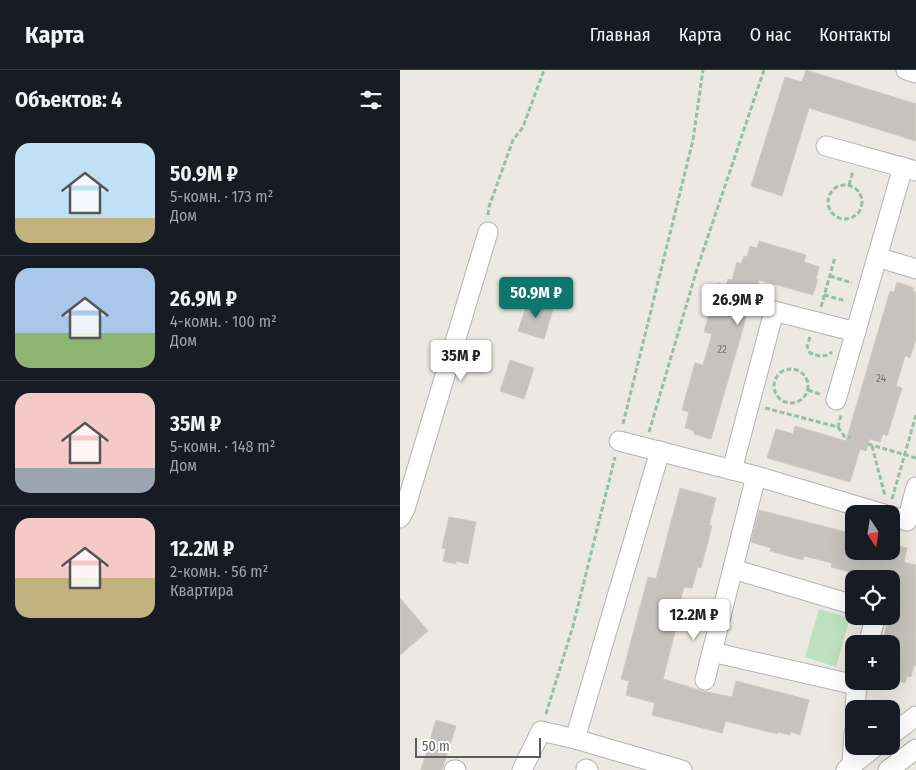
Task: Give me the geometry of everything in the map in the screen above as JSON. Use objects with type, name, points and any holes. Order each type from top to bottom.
[{"type":"street","points":[[906,70],[916,73]]},
{"type":"street","points":[[826,146],[910,169],[878,257],[856,332],[839,405]]},
{"type":"street","points":[[400,518],[406,509],[488,232]]},
{"type":"street","points":[[878,257],[915,267]]},
{"type":"street","points":[[732,470],[774,311],[856,332]]},
{"type":"street","points":[[619,441],[876,505]]},
{"type":"street","points":[[575,739],[652,449]]},
{"type":"street","points":[[705,680],[756,476]]},
{"type":"street","points":[[900,516],[907,521],[916,487]]},
{"type":"street","points":[[733,569],[845,602]]},
{"type":"street","points":[[712,652],[845,680]]},
{"type":"street","points":[[900,728],[916,716]]},
{"type":"street","points":[[522,770],[541,732],[575,739],[682,770]]},
{"type":"street","points":[[888,770],[916,750]]},
{"type":"street","points":[[849,767],[864,755]]},
{"type":"path","points":[[488,232],[488,207],[513,140],[524,127],[539,89],[544,70]]},
{"type":"path","points":[[541,732],[573,626],[693,140],[703,70]]},
{"type":"path","points":[[652,449],[697,269],[764,70]]},
{"type":"path","points":[[849,185],[860,193],[862,207],[854,217],[847,220],[840,219],[830,211],[827,205],[828,198],[830,192],[836,187],[849,185]]},
{"type":"path","points":[[830,276],[852,282]]},
{"type":"path","points":[[824,294],[847,301]]},
{"type":"path","points":[[789,369],[796,370],[806,378],[808,390],[800,401],[787,403],[777,395],[775,382],[783,372],[789,369]]},
{"type":"path","points":[[750,404],[838,427]]},
{"type":"path","points":[[839,405],[838,427],[844,436],[851,438]]},
{"type":"path","points":[[889,505],[916,415]]},
{"type":"path","points":[[887,505],[870,445],[916,458]]},
{"type":"green space","points":[[819,609],[845,617],[845,625],[848,625],[836,667],[805,657]]},
{"type":"building","points":[[806,70],[916,104],[916,141],[809,108],[782,196],[751,186],[785,77],[802,82]]},
{"type":"building","points":[[759,241],[806,255],[804,262],[819,267],[816,279],[818,279],[813,295],[759,280],[757,288],[755,287],[711,439],[694,434],[694,431],[685,428],[689,412],[682,410],[695,363],[703,365],[712,334],[704,332],[718,283],[726,286],[728,279],[732,280],[737,262],[741,264],[744,256],[747,257],[750,246],[757,248]]},
{"type":"building","points":[[897,282],[914,288],[913,291],[916,292],[916,339],[910,358],[905,356],[896,386],[902,388],[887,436],[883,434],[880,442],[870,439],[866,451],[860,449],[850,482],[767,458],[776,429],[793,434],[795,426],[846,441],[890,291],[894,292]]},
{"type":"building","points":[[529,298],[554,306],[544,339],[518,331]]},
{"type":"building","points":[[510,360],[534,368],[524,399],[500,391]]},
{"type":"building","points":[[680,488],[716,498],[709,525],[712,526],[701,568],[698,567],[692,588],[684,587],[675,621],[678,621],[663,679],[702,691],[732,697],[736,681],[809,700],[800,735],[791,732],[790,735],[778,732],[777,734],[726,721],[722,733],[652,715],[655,703],[626,695],[629,681],[621,679],[648,577],[656,579]]},
{"type":"building","points":[[759,510],[845,532],[845,560],[900,560],[900,546],[907,548],[904,562],[916,565],[916,666],[914,665],[911,677],[907,676],[905,683],[900,682],[900,635],[884,635],[887,625],[900,625],[900,570],[845,571],[831,567],[832,563],[804,556],[803,560],[770,551],[771,548],[751,542]]},
{"type":"building","points":[[449,517],[476,522],[468,564],[456,561],[456,564],[443,561],[446,549],[442,548]]},
{"type":"building","points":[[400,598],[428,631],[400,655]]},
{"type":"building","points":[[436,720],[456,726],[442,770],[421,770]]}]
